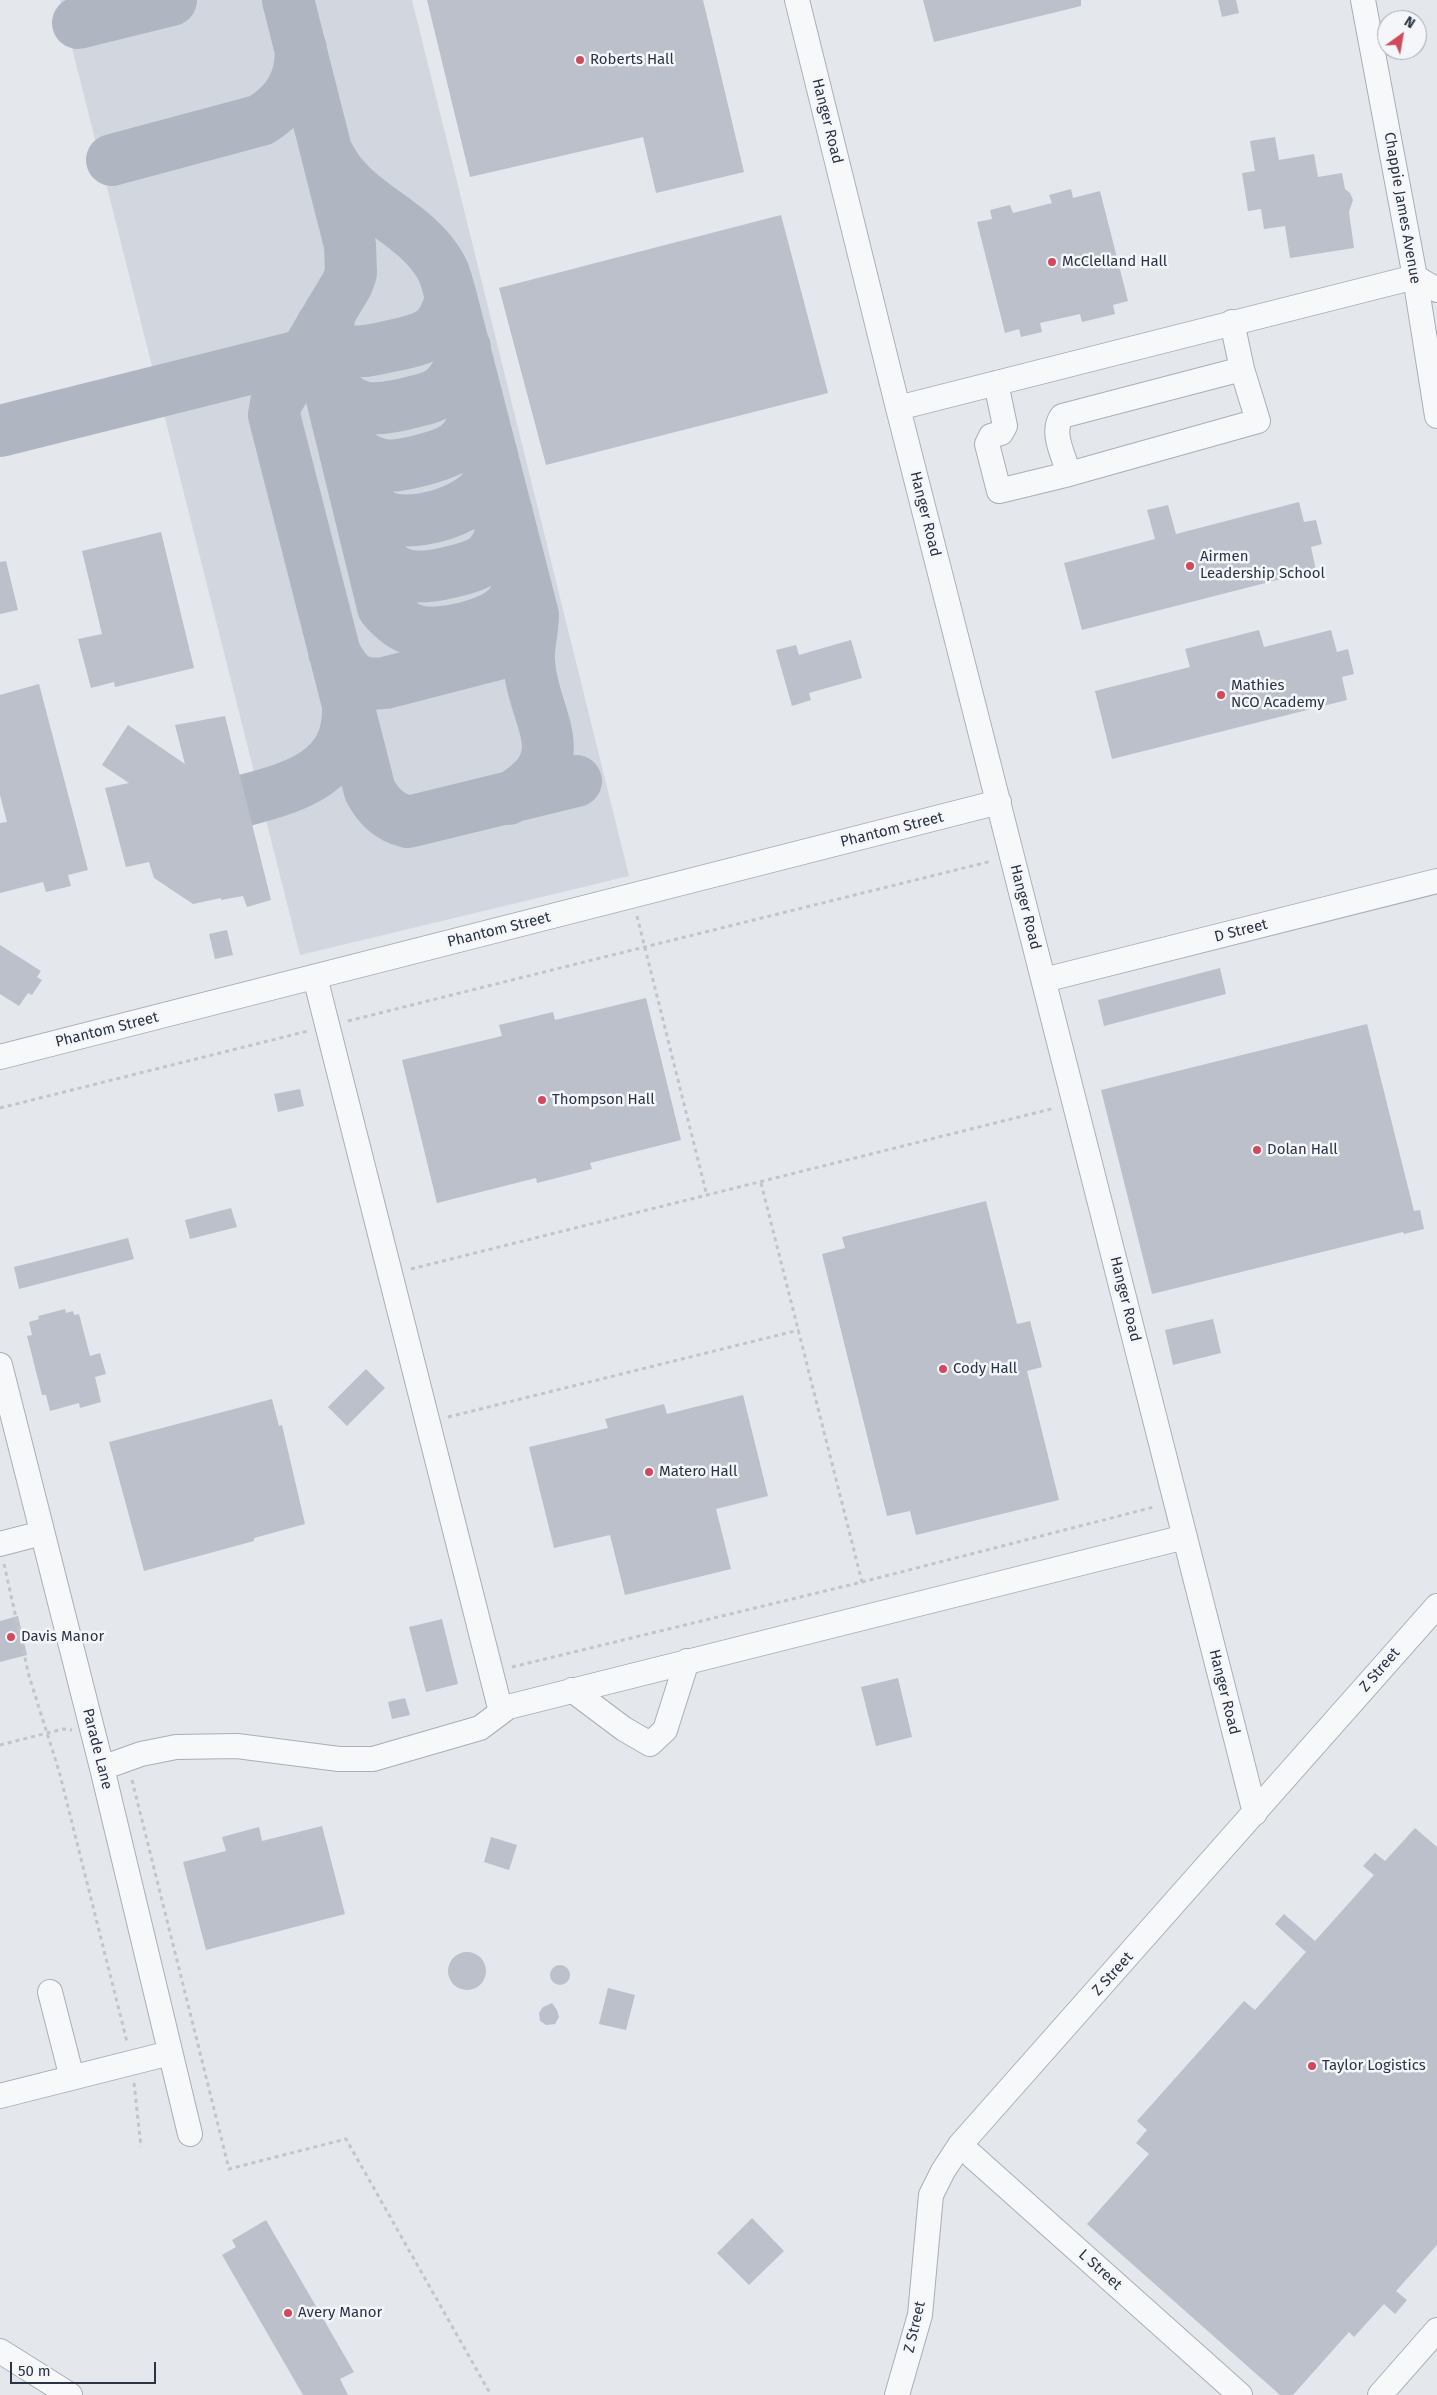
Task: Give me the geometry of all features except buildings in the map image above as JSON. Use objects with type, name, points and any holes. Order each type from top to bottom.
[{"type":"street","name":"Hanger Road","points":[[797,0],[898,408],[1255,1813]]},
{"type":"street","name":"Chappie James Avenue","points":[[1363,0],[1415,277],[1437,416]]},
{"type":"street","points":[[898,408],[1415,277],[1437,290]]},
{"type":"street","points":[[996,383],[1005,426],[1001,433],[991,436],[987,444],[1000,491],[1069,474],[1258,421],[1242,369],[1232,322]]},
{"type":"street","points":[[1069,474],[1056,431],[1057,423],[1062,416],[1242,369]]},
{"type":"street","name":"Phantom Street","points":[[0,1058],[999,802]]},
{"type":"street","name":"D Street","points":[[1044,980],[1437,881]]},
{"type":"street","points":[[315,977],[501,1712]]},
{"type":"street","name":"Parade Lane","points":[[0,1365],[102,1768],[190,2134]]},
{"type":"street","points":[[1,1550],[42,1533]]},
{"type":"street","points":[[102,1768],[127,1759],[176,1747],[236,1746],[338,1759],[373,1759],[480,1728],[508,1706],[1185,1537]]},
{"type":"street","name":"Z Street","points":[[897,2395],[920,2314],[932,2195],[943,2171],[960,2145],[1437,1606]]},
{"type":"street","points":[[572,1690],[624,1729],[650,1744],[665,1730],[687,1661]]},
{"type":"street","points":[[50,1992],[72,2078]]},
{"type":"street","points":[[0,2096],[170,2053]]},
{"type":"street","name":"L Street","points":[[960,2145],[1240,2395]]},
{"type":"street","points":[[1380,2395],[1437,2330]]},
{"type":"street","points":[[0,2351],[70,2395]]},
{"type":"path","points":[[0,1108],[645,948],[730,924],[1012,856]]},
{"type":"path","points":[[632,896],[708,1196]]},
{"type":"path","points":[[390,1275],[761,1183],[1075,1102]]},
{"type":"path","points":[[761,1183],[862,1582]]},
{"type":"path","points":[[428,1422],[799,1330]]},
{"type":"path","points":[[491,1672],[862,1582],[1154,1507]]},
{"type":"path","points":[[1,1550],[30,1676],[48,1733],[132,2062],[141,2147]]},
{"type":"path","points":[[0,1745],[63,1729],[93,1732]]},
{"type":"path","points":[[127,1759],[229,2169],[346,2139],[491,2395]]},
{"type":"shaded area","points":[[60,0],[412,0],[629,876],[300,955]]},
{"type":"taxiway","points":[[78,23],[171,0]]},
{"type":"taxiway","points":[[288,0],[350,245],[351,273],[347,284],[276,403],[274,415],[370,791],[385,811],[408,822],[576,781]]},
{"type":"taxiway","points":[[112,160],[261,120],[279,106],[292,90],[299,71],[301,49]]},
{"type":"taxiway","points":[[329,156],[340,173],[353,187],[416,237],[430,251],[441,267],[448,285],[533,615],[529,661],[532,682],[547,737],[548,753],[542,768],[530,784],[508,799]]},
{"type":"taxiway","points":[[330,312],[328,328],[331,339],[336,346],[344,350],[366,351],[422,338],[431,333],[442,322],[451,297]]},
{"type":"taxiway","points":[[322,325],[320,338],[324,366],[383,607],[398,622],[417,631],[439,632],[466,628],[492,618],[510,605],[517,592],[521,568]]},
{"type":"taxiway","points":[[327,378],[344,398],[353,404],[373,408],[396,406],[435,395],[447,387],[460,366],[465,348]]},
{"type":"taxiway","points":[[0,431],[304,355]]},
{"type":"taxiway","points":[[340,429],[354,451],[369,461],[389,465],[412,462],[429,458],[457,446],[470,430],[476,410],[477,397]]},
{"type":"taxiway","points":[[352,480],[364,500],[381,515],[392,519],[422,519],[438,516],[453,510],[479,495],[487,482],[492,455]]},
{"type":"taxiway","points":[[369,549],[388,567],[406,575],[416,577],[438,575],[460,570],[479,563],[491,554],[500,537],[507,513]]},
{"type":"taxiway","points":[[334,652],[343,667],[354,678],[375,684],[505,652]]},
{"type":"taxiway","points":[[246,800],[301,782],[329,762],[340,748],[346,730],[348,709]]},
{"type":"place","name":"Roberts Hall","points":[[580,60]]},
{"type":"place","name":"McClelland Hall","points":[[1052,262]]},
{"type":"place","name":"Airmen Leadership School","points":[[1190,566]]},
{"type":"place","name":"Mathies NCO Academy","points":[[1221,695]]},
{"type":"place","name":"Thompson Hall","points":[[542,1100]]},
{"type":"place","name":"Dolan Hall","points":[[1257,1150]]},
{"type":"place","name":"Cody Hall","points":[[943,1369]]},
{"type":"place","name":"Matero Hall","points":[[649,1472]]},
{"type":"place","name":"Davis Manor","points":[[11,1637]]},
{"type":"place","name":"Taylor Logistics","points":[[1312,2066]]},
{"type":"place","name":"Avery Manor","points":[[288,2313]]}]
